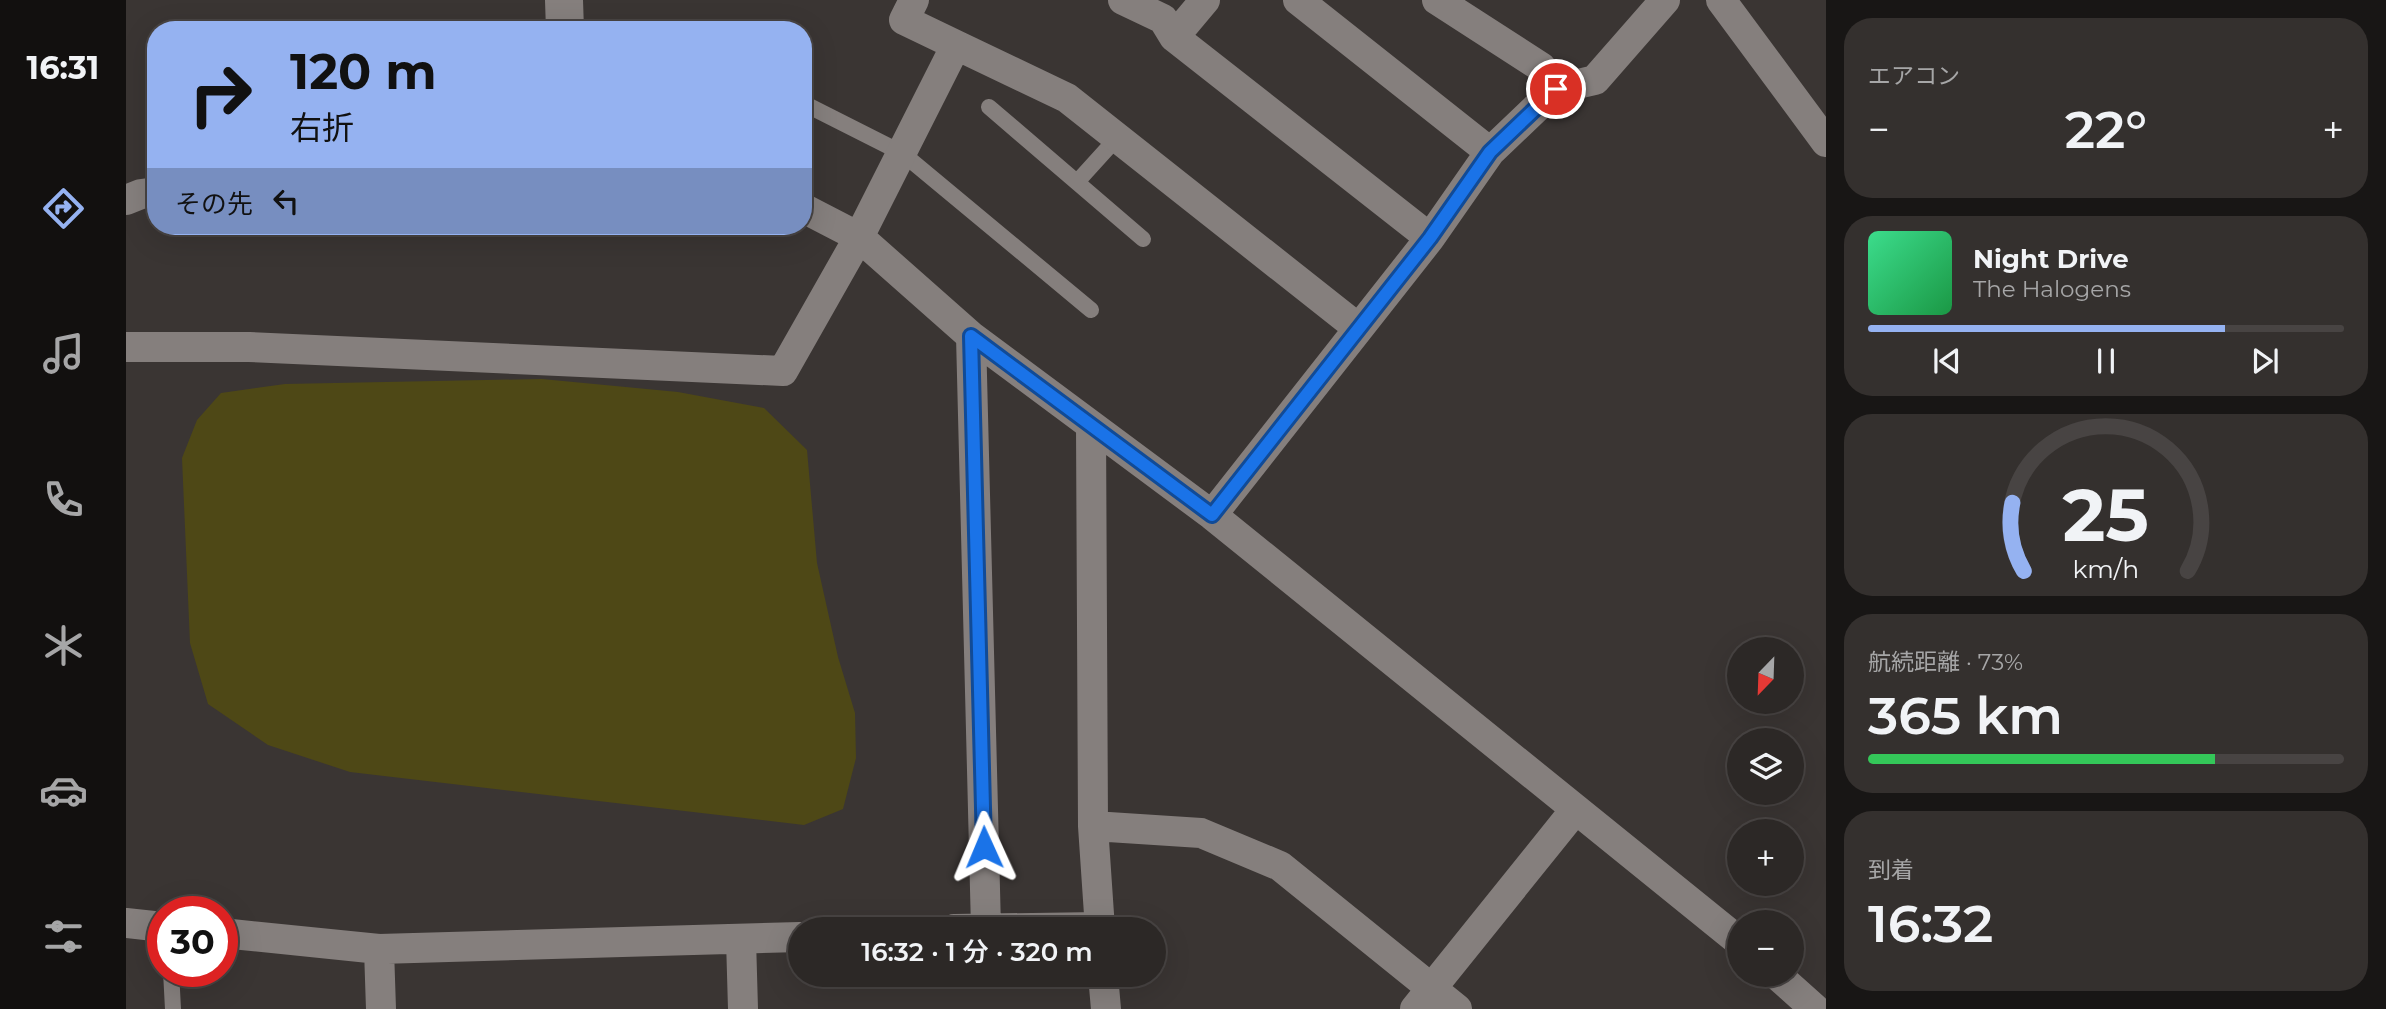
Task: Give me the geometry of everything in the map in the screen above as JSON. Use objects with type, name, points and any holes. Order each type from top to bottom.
[{"type":"street","points":[[564,0],[565,21]]},
{"type":"street","points":[[914,0],[904,20],[1067,98],[1358,328]]},
{"type":"street","points":[[1123,0],[1163,19],[1174,37],[1430,238]]},
{"type":"street","points":[[1174,37],[1205,0]]},
{"type":"street","points":[[1298,0],[1490,152]]},
{"type":"street","points":[[1437,0],[1541,67],[1556,89]]},
{"type":"street","points":[[1212,515],[1430,238],[1490,152],[1556,89],[1595,80],[1665,0]]},
{"type":"street","points":[[1721,0],[1826,142]]},
{"type":"street","points":[[126,347],[249,347],[783,371],[859,237],[956,45]]},
{"type":"street","points":[[126,200],[147,193]]},
{"type":"street","points":[[812,213],[859,237],[971,336],[1212,515],[1727,932]]},
{"type":"street","points":[[971,336],[986,917]]},
{"type":"street","points":[[1091,426],[1093,826],[1099,917]]},
{"type":"street","points":[[1423,998],[1575,810]]},
{"type":"street","points":[[1093,826],[1201,833],[1280,866],[1423,998],[1457,1009]]},
{"type":"street","points":[[126,923],[147,925]]},
{"type":"street","points":[[238,935],[379,949],[788,937]]},
{"type":"street","points":[[741,939],[743,1009]]},
{"type":"street","points":[[379,949],[382,1009]]},
{"type":"street","points":[[1104,987],[1106,1009]]},
{"type":"street","points":[[1790,987],[1815,1009]]},
{"type":"lane","points":[[989,107],[1143,239]]},
{"type":"lane","points":[[812,108],[902,153],[1091,310]]},
{"type":"lane","points":[[1077,182],[1116,139]]},
{"type":"lane","points":[[172,987],[173,1009]]},
{"type":"shaded area","points":[[542,379],[678,392],[764,408],[807,450],[817,563],[838,657],[855,713],[856,758],[843,809],[804,825],[350,772],[268,745],[208,704],[190,643],[182,458],[197,420],[221,393],[285,384]]},
{"type":"route","points":[[984,847],[971,336],[1212,515],[1430,238],[1490,152],[1556,89]]}]
